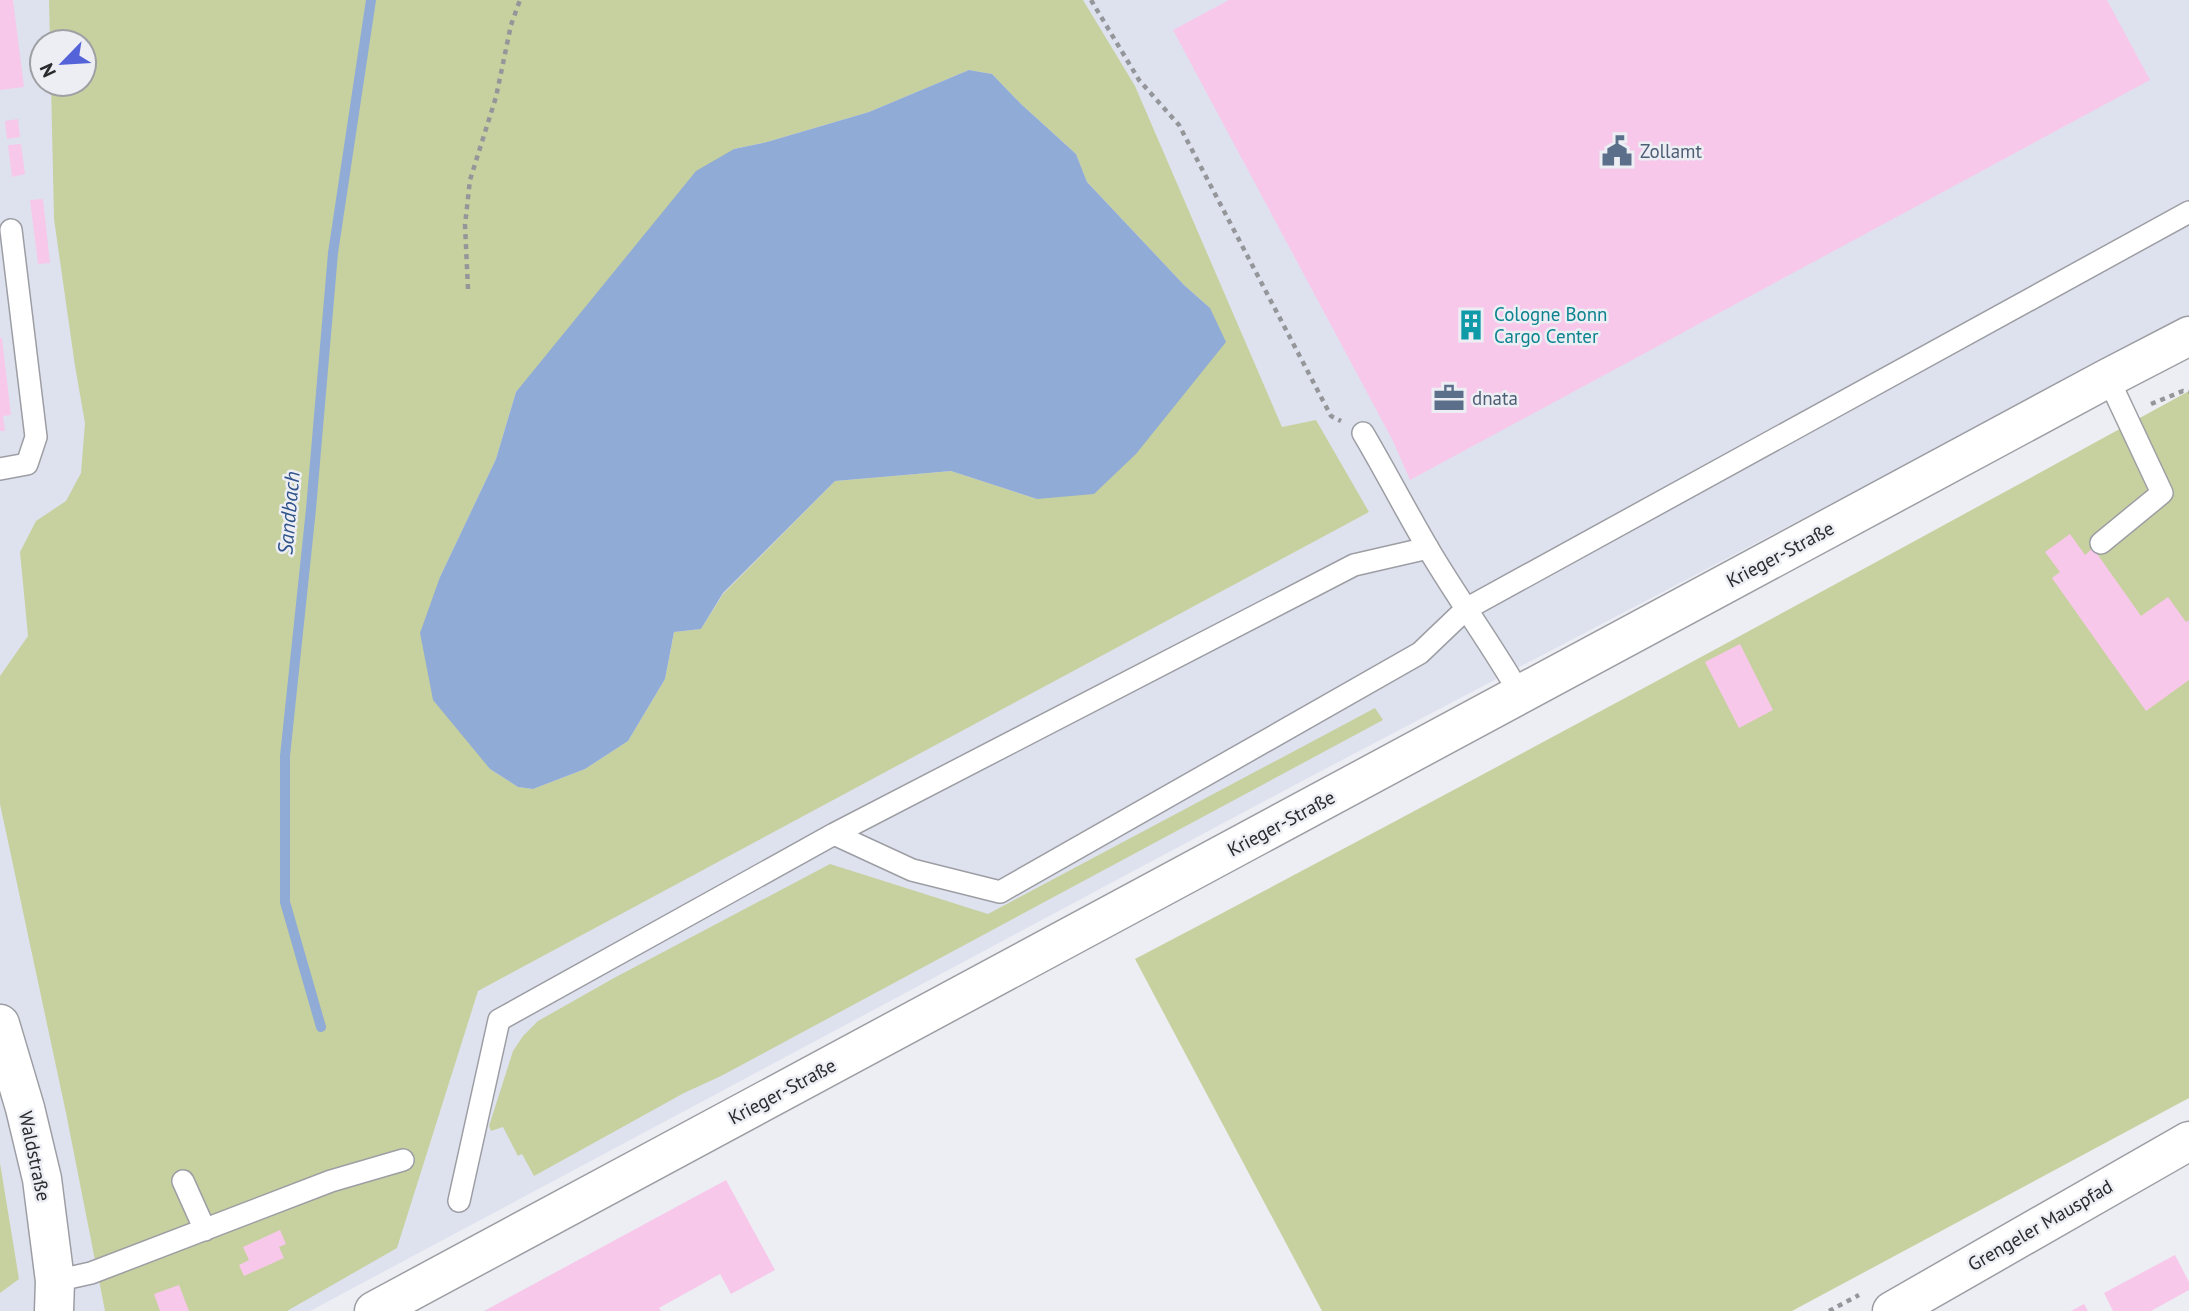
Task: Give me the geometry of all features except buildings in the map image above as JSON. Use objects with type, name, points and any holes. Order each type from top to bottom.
[{"type":"street","name":"Krieger-Straße","points":[[374,1311],[1520,694],[2115,393],[2189,336]]},
{"type":"street","name":"Waldstraße","points":[[0,1024],[25,1108],[42,1179],[58,1298]]},
{"type":"street","name":"Grengeler Mauspfad","points":[[1892,1311],[2189,1140]]},
{"type":"lane","points":[[834,834],[912,870],[1000,892],[1420,653],[1466,609],[2189,212]]},
{"type":"lane","points":[[0,468],[27,464],[36,437],[11,230]]},
{"type":"lane","points":[[2101,543],[2162,493],[2115,393]]},
{"type":"lane","points":[[1363,433],[1428,548],[1520,694]]},
{"type":"lane","points":[[459,1201],[499,1020],[834,834],[1354,565],[1428,548]]},
{"type":"lane","points":[[58,1298],[91,1273],[331,1181],[403,1160]]},
{"type":"lane","points":[[183,1181],[205,1230]]},
{"type":"path","points":[[468,289],[465,225],[470,180],[496,97],[511,25],[520,0]]},
{"type":"path","points":[[1091,0],[1139,80],[1179,125],[1331,416],[1363,433]]},
{"type":"path","points":[[2115,393],[2149,405],[2183,391],[2189,392]]},
{"type":"shaded area","points":[[0,0],[2189,0],[2189,316],[1304,780],[310,1311],[0,1311]]},
{"type":"green space","points":[[49,0],[1083,0],[1135,86],[1282,427],[1316,420],[1369,512],[478,991],[397,1248],[287,1311],[105,1311],[0,804],[0,676],[28,636],[20,552],[36,521],[66,501],[81,473],[85,423],[54,219],[51,98],[98,98],[98,28],[50,28]],"holes":[[[969,70],[992,74],[1076,154],[1087,182],[1184,285],[1210,308],[1037,499],[951,471],[835,481],[723,594],[701,629],[674,632],[665,679],[628,741],[585,769],[533,789],[518,787],[490,769],[440,577],[496,459],[516,392],[734,149],[869,112]]]},
{"type":"green space","points":[[2189,391],[2189,1098],[1792,1311],[1322,1311],[1135,959],[1664,677]]},
{"type":"green space","points":[[1375,708],[1383,720],[721,1076],[684,1093],[534,1176],[522,1154],[518,1156],[503,1127],[491,1131],[489,1126],[513,1051],[538,1021],[830,864],[988,914]]},
{"type":"green space","points":[[0,1163],[19,1279],[0,1293]]},
{"type":"water","points":[[969,70],[992,74],[1076,154],[1087,182],[1184,285],[1210,308],[1226,342],[1136,454],[1094,494],[1037,499],[951,471],[835,481],[723,593],[701,629],[674,632],[665,679],[628,741],[585,769],[533,789],[518,787],[490,769],[433,700],[420,633],[440,577],[496,459],[516,392],[696,171],[734,149],[869,112]]},
{"type":"waterway","name":"Sandbach","points":[[321,1027],[285,902],[285,756],[311,509],[333,253],[371,0]]},
{"type":"place","name":"Zollamt","points":[[1617,151]]},
{"type":"place","name":"Cologne Bonn Cargo Center","points":[[1471,325]]},
{"type":"place","name":"dnata","points":[[1449,398]]}]
